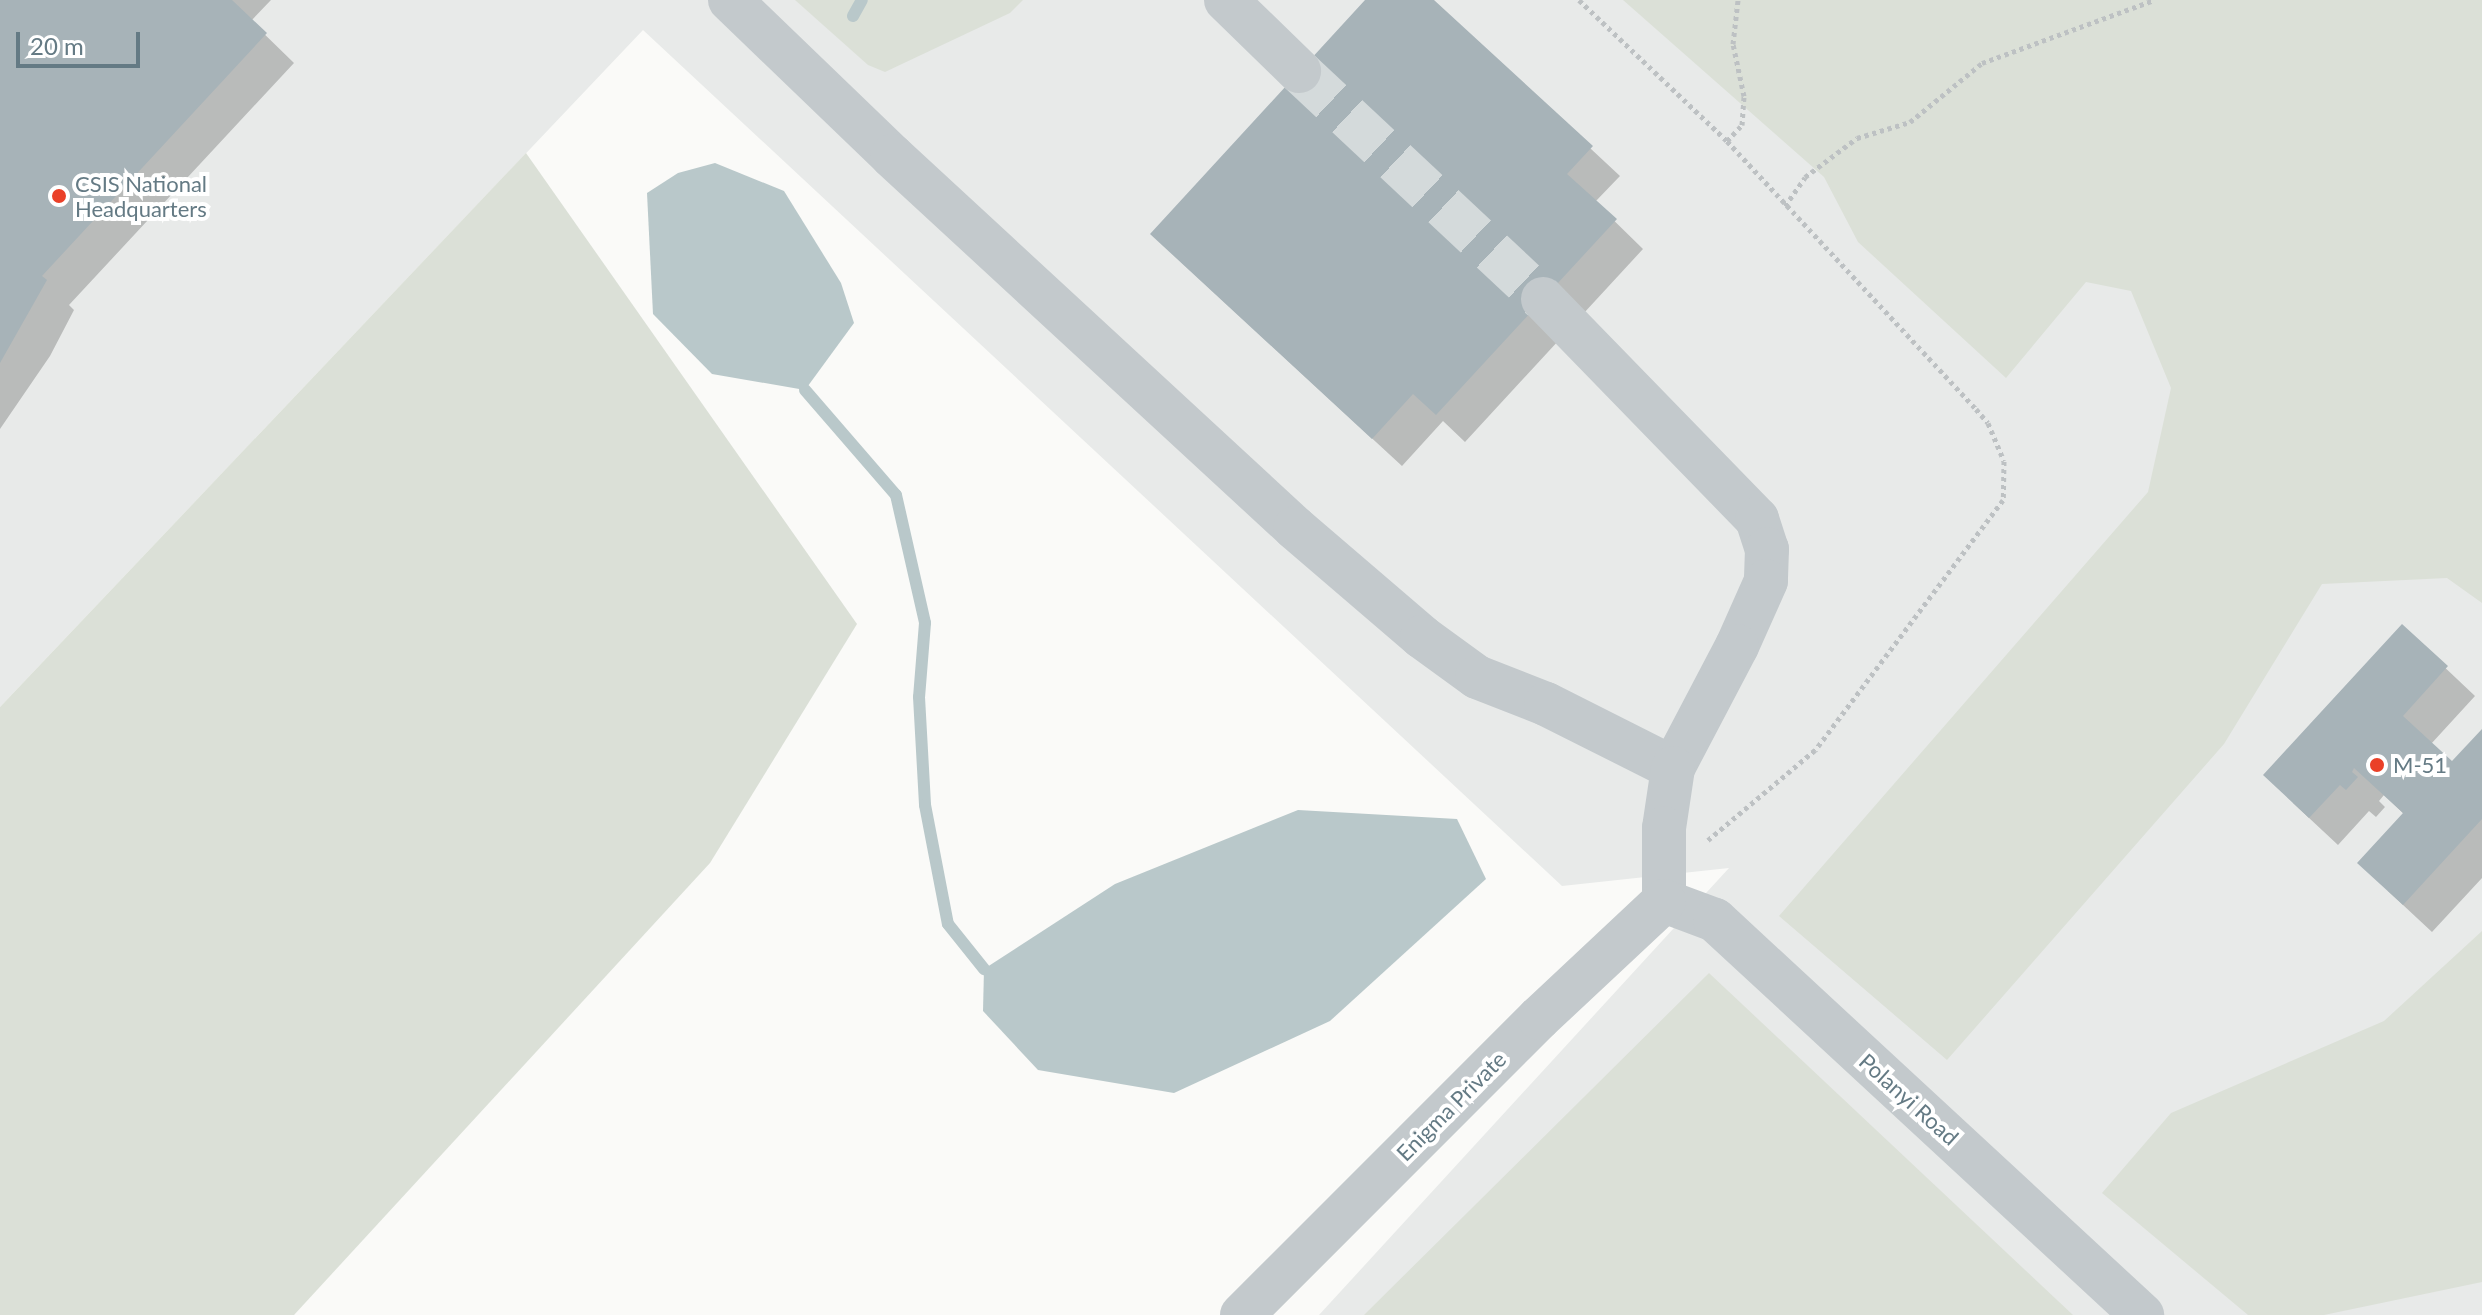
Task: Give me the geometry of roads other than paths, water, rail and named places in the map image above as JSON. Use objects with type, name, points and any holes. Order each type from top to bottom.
[{"type":"street","points":[[730,0],[892,156],[1283,517],[1422,637],[1477,677],[1546,704],[1673,768]]},
{"type":"street","points":[[1226,0],[1299,71]]},
{"type":"street","points":[[1543,299],[1757,519],[1767,549],[1766,581],[1737,646],[1673,768],[1664,828],[1664,901]]},
{"type":"street","name":"Enigma Private","points":[[1242,1315],[1539,1018],[1664,901]]},
{"type":"street","name":"Polanyi Road","points":[[1664,901],[1715,920],[2142,1315]]},
{"type":"waterway","points":[[853,16],[862,0]]},
{"type":"waterway","points":[[805,390],[896,495],[925,623],[919,697],[925,805],[948,924],[984,969]]},
{"type":"tunnel","points":[[1299,71],[1543,299]]},
{"type":"place","name":"CSIS National Headquarters","points":[[59,196]]},
{"type":"place","name":"M-51","points":[[2377,765]]}]
